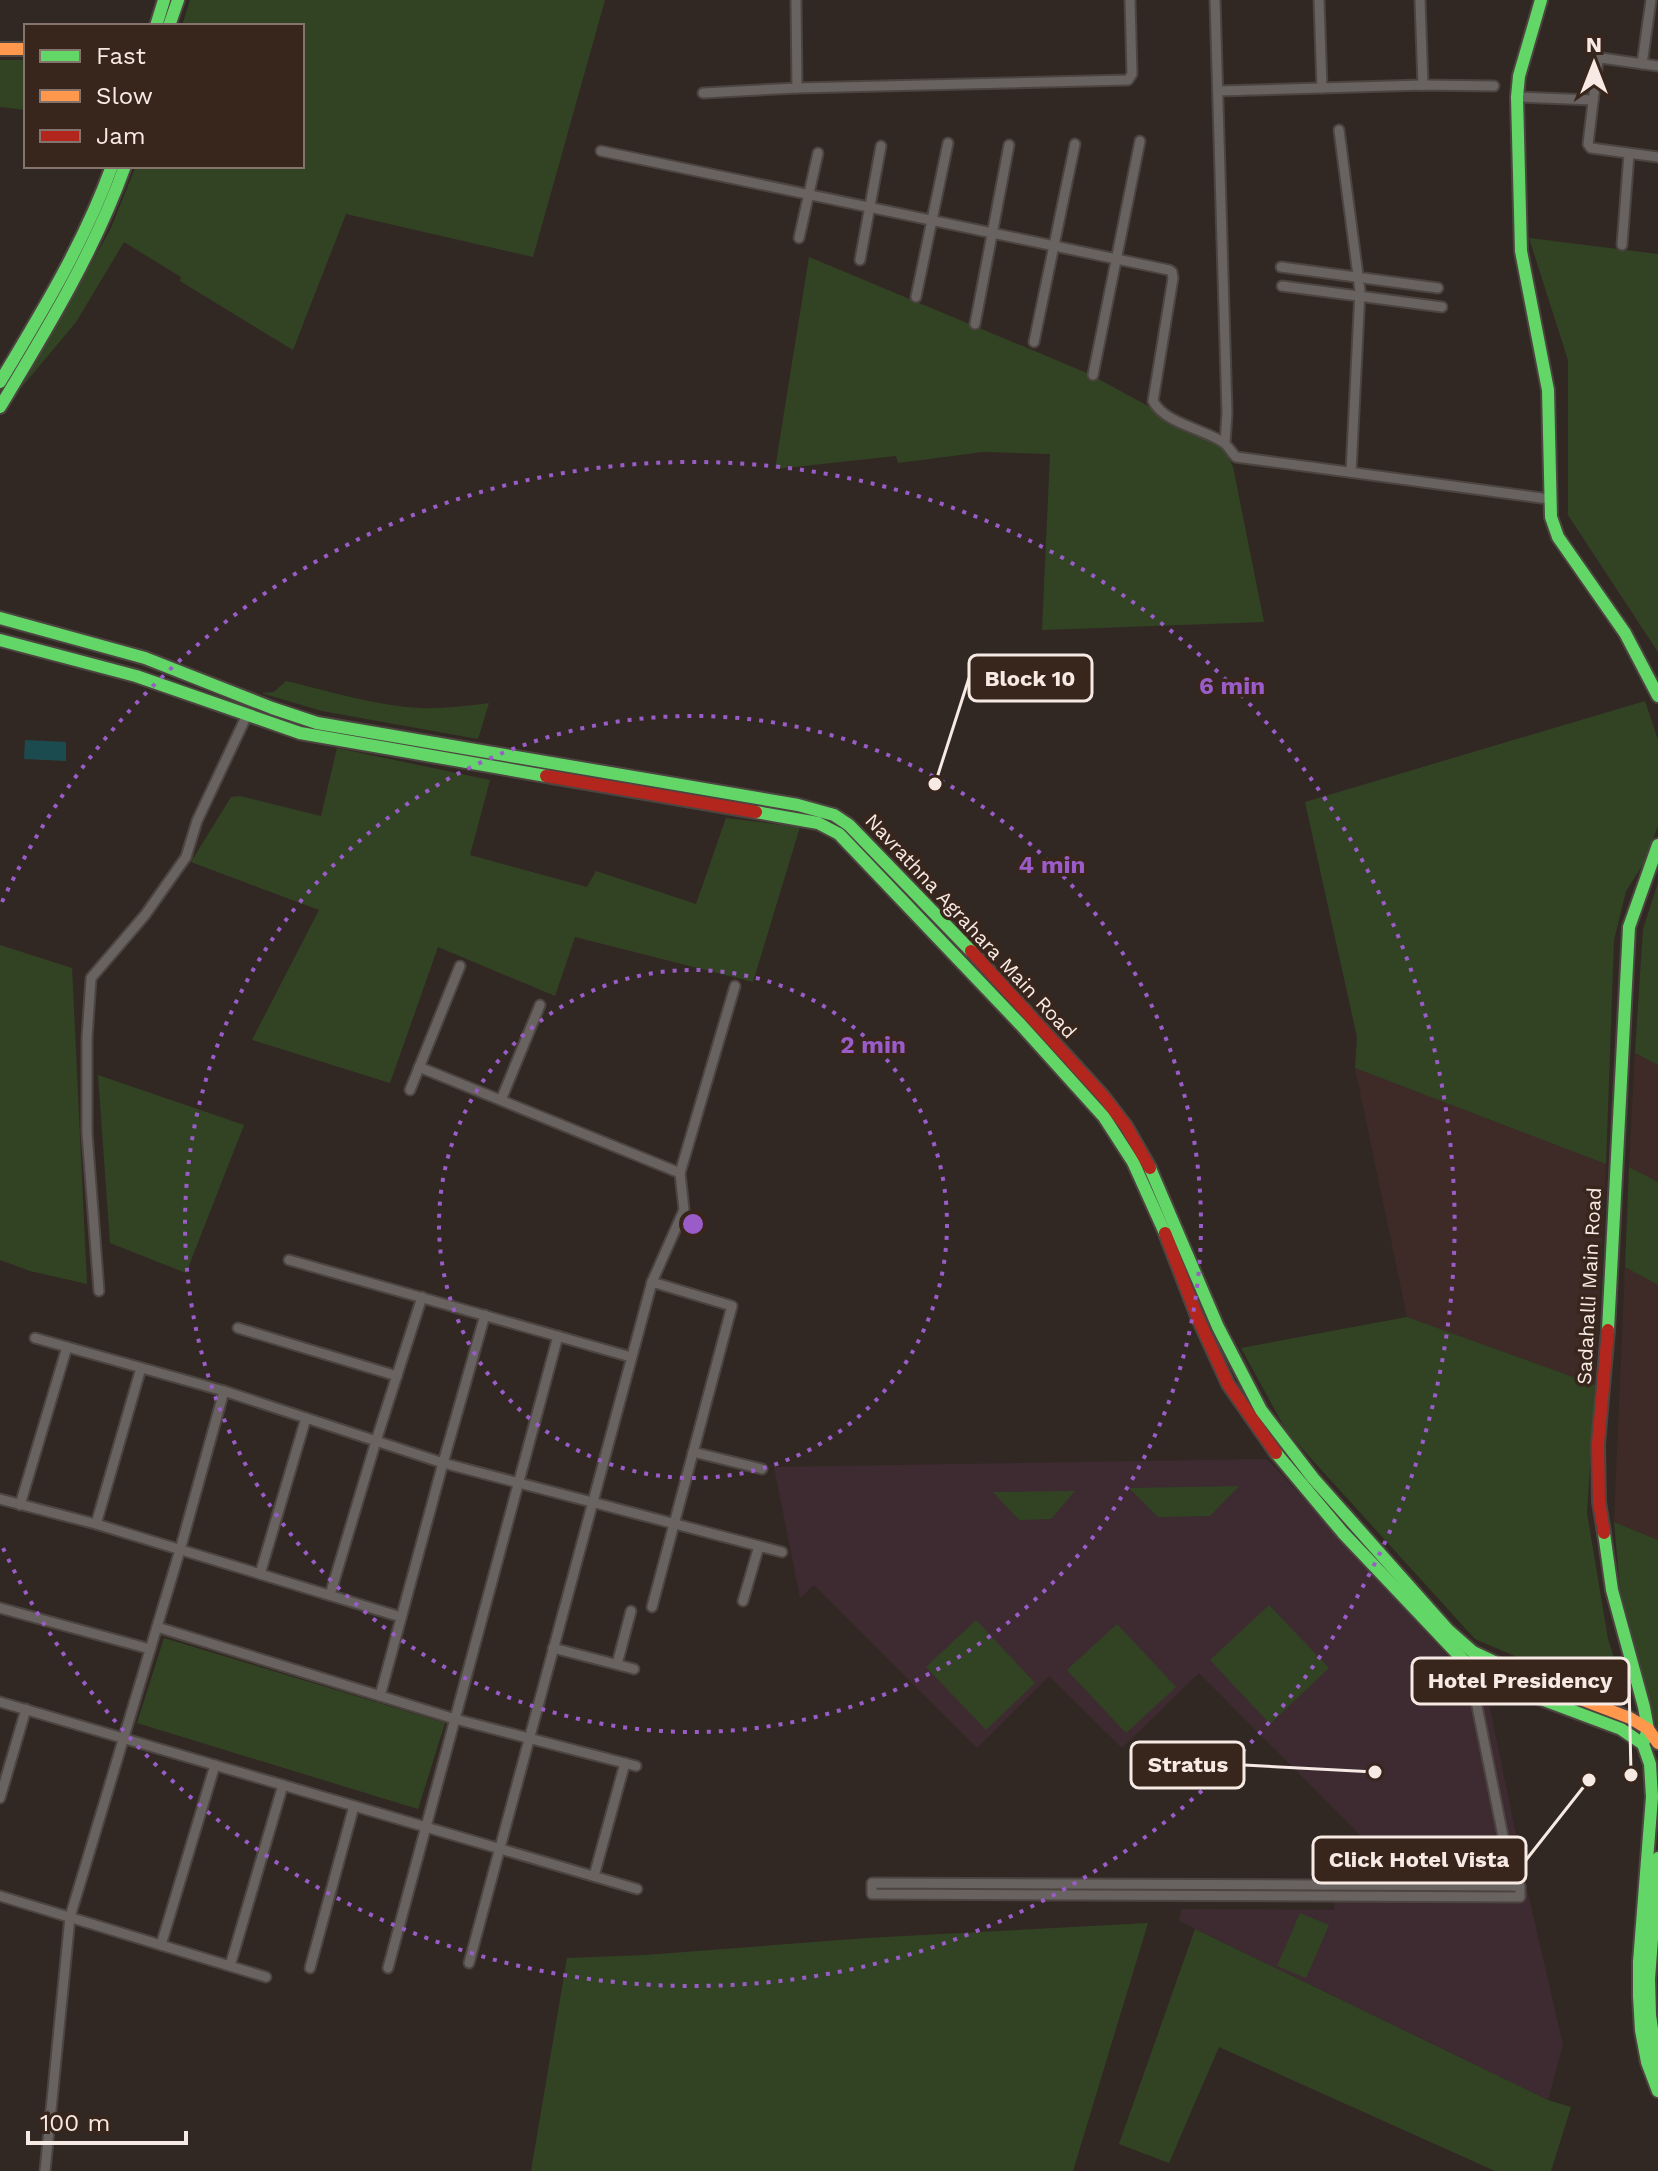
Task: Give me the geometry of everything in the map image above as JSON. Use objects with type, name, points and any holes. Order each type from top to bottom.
[{"type":"street","points":[[157,24],[164,0]]},
{"type":"street","points":[[170,24],[178,0]]},
{"type":"street","points":[[796,0],[797,88]]},
{"type":"street","points":[[703,93],[1128,80],[1132,74],[1130,0]]},
{"type":"street","points":[[1215,0],[1227,413],[1225,443]]},
{"type":"street","points":[[1319,0],[1322,88]]},
{"type":"street","points":[[1420,0],[1423,85]]},
{"type":"street","points":[[1541,0],[1519,76],[1517,97],[1521,251],[1548,390],[1551,517],[1558,537],[1625,633],[1658,696]]},
{"type":"street","points":[[1642,64],[1651,0]]},
{"type":"street","points":[[0,49],[24,49]]},
{"type":"street","points":[[1658,66],[1599,59],[1590,147],[1658,157]]},
{"type":"street","points":[[1218,91],[1494,86]]},
{"type":"street","points":[[1517,97],[1593,100]]},
{"type":"street","points":[[1339,130],[1360,296],[1351,472]]},
{"type":"street","points":[[1093,375],[1140,141]]},
{"type":"street","points":[[916,297],[948,143]]},
{"type":"street","points":[[1034,342],[1075,144]]},
{"type":"street","points":[[975,324],[1009,145]]},
{"type":"street","points":[[860,260],[881,146]]},
{"type":"street","points":[[601,151],[1169,270],[1174,275],[1154,405],[1187,426],[1225,443],[1236,457],[1549,499]]},
{"type":"street","points":[[799,238],[818,153]]},
{"type":"street","points":[[1622,245],[1629,154]]},
{"type":"street","points":[[0,382],[5,362],[58,283],[111,168]]},
{"type":"street","points":[[0,407],[69,289],[124,168]]},
{"type":"street","points":[[1281,267],[1438,288]]},
{"type":"street","points":[[1282,286],[1442,307]]},
{"type":"street","name":"Navrathna Agrahara Main Road","points":[[0,618],[145,658],[317,723],[798,805],[834,815],[857,833],[1026,1020],[1104,1117],[1133,1162],[1228,1384],[1287,1468],[1343,1533],[1432,1620],[1473,1652],[1533,1681],[1630,1718],[1648,1729]]},
{"type":"street","name":"Navrathna Agrahara Main Road","points":[[0,640],[136,676],[300,733],[818,823],[839,834],[1026,1020]]},
{"type":"street","points":[[136,676],[145,658]]},
{"type":"street","points":[[99,1291],[87,1133],[87,1038],[91,978],[145,915],[186,857],[197,821],[247,715]]},
{"type":"street","name":"Sadahalli Main Road","points":[[1658,845],[1629,927],[1606,1364],[1598,1444],[1599,1502],[1612,1590],[1648,1729],[1658,1743]]},
{"type":"street","points":[[410,1090],[460,966]]},
{"type":"street","points":[[469,1963],[652,1282],[684,1210],[680,1173],[735,986]]},
{"type":"street","points":[[501,1100],[540,1005]]},
{"type":"street","points":[[419,1067],[680,1173]]},
{"type":"street","points":[[289,1260],[631,1357]]},
{"type":"street","points":[[652,1282],[732,1306],[652,1607]]},
{"type":"street","points":[[330,1595],[422,1297]]},
{"type":"street","points":[[380,1696],[485,1315]]},
{"type":"street","points":[[238,1328],[397,1376]]},
{"type":"street","points":[[388,1968],[558,1336]]},
{"type":"street","points":[[35,1338],[224,1391],[443,1463],[782,1552]]},
{"type":"street","points":[[20,1505],[67,1347]]},
{"type":"street","points":[[96,1524],[141,1368]]},
{"type":"street","points":[[45,2171],[70,1917],[180,1550],[224,1391]]},
{"type":"street","points":[[260,1574],[306,1418]]},
{"type":"street","points":[[693,1452],[762,1469]]},
{"type":"street","points":[[0,1499],[96,1524],[401,1617]]},
{"type":"street","points":[[743,1601],[759,1546]]},
{"type":"street","points":[[0,1608],[150,1649]]},
{"type":"street","points":[[617,1664],[631,1611]]},
{"type":"street","name":"Navrathna Agrahara Main Road","points":[[1432,1620],[1469,1666],[1525,1693],[1621,1729],[1643,1744]]},
{"type":"street","points":[[157,1627],[455,1719],[636,1766]]},
{"type":"street","points":[[553,1648],[634,1669]]},
{"type":"street","points":[[1469,1666],[1520,1897],[872,1888],[1517,1886]]},
{"type":"street","points":[[0,1702],[637,1889]]},
{"type":"street","points":[[0,1798],[26,1709]]},
{"type":"street","points":[[1648,1729],[1643,1744],[1648,1753],[1654,1843],[1639,1994],[1642,2038],[1658,2091]]},
{"type":"street","points":[[594,1876],[625,1763]]},
{"type":"street","points":[[161,1945],[215,1765]]},
{"type":"street","points":[[230,1966],[283,1785]]},
{"type":"street","points":[[310,1968],[354,1806]]},
{"type":"street","points":[[1658,1858],[1649,1956],[1651,2033],[1658,2071]]},
{"type":"street","points":[[0,1896],[266,1977]]},
{"type":"shaded area","points":[[1635,1053],[1658,1065],[1658,1182],[1629,1167]]},
{"type":"shaded area","points":[[1355,1068],[1606,1164],[1595,1385],[1407,1317]]},
{"type":"shaded area","points":[[1625,1267],[1658,1285],[1658,1540],[1614,1522]]},
{"type":"shaded area","points":[[1267,1459],[1450,1659],[1485,1684],[1563,2045],[1548,2100],[1179,1921],[1181,1909],[1334,1910],[1335,1864],[1389,1864],[1199,1673],[1122,1748],[1049,1676],[977,1748],[814,1585],[800,1598],[774,1467]]},
{"type":"green space","points":[[190,0],[605,0],[533,257],[346,214],[293,350],[180,281],[181,277],[124,242],[76,322],[21,388],[110,230],[135,168],[304,168],[304,24],[183,24]]},
{"type":"green space","points":[[0,60],[24,60],[24,110],[0,107]]},
{"type":"green space","points":[[1529,238],[1658,254],[1658,652],[1568,515],[1568,360]]},
{"type":"green space","points":[[809,257],[1087,373],[1224,447],[1233,467],[1264,622],[1042,630],[1050,454],[983,452],[898,463],[896,456],[775,469]]},
{"type":"green space","points":[[286,681],[403,707],[437,708],[489,703],[478,739],[322,711],[261,693],[274,692]]},
{"type":"green space","points":[[1645,701],[1658,740],[1658,826],[1644,863],[1626,891],[1614,940],[1606,1164],[1355,1068],[1357,1037],[1305,802]]},
{"type":"green space","points":[[337,748],[490,780],[470,855],[587,887],[596,871],[696,904],[726,818],[800,827],[753,982],[575,937],[555,996],[438,947],[390,1083],[252,1040],[319,910],[191,862],[231,797],[240,796],[321,816]]},
{"type":"green space","points":[[1658,883],[1658,1065],[1635,1053],[1643,929]]},
{"type":"green space","points":[[0,945],[72,968],[87,1284],[30,1271],[0,1260]]},
{"type":"green space","points":[[98,1075],[244,1125],[186,1273],[110,1243]]},
{"type":"green space","points":[[1629,1167],[1658,1182],[1658,1285],[1625,1267]]},
{"type":"green space","points":[[1407,1317],[1595,1385],[1587,1513],[1608,1639],[1629,1705],[1475,1639],[1287,1432],[1241,1348]]},
{"type":"green space","points":[[1239,1486],[1210,1516],[1158,1517],[1129,1488]]},
{"type":"green space","points":[[1075,1491],[1051,1519],[1019,1520],[993,1492]]},
{"type":"green space","points":[[1614,1522],[1658,1540],[1658,1732],[1620,1589]]},
{"type":"green space","points":[[1269,1605],[1329,1668],[1270,1724],[1210,1660]]},
{"type":"green space","points":[[976,1620],[1035,1683],[986,1730],[926,1667]]},
{"type":"green space","points":[[1117,1624],[1176,1687],[1126,1733],[1067,1670]]},
{"type":"green space","points":[[164,1638],[445,1723],[418,1809],[137,1723]]},
{"type":"green space","points":[[1300,1913],[1329,1925],[1306,1978],[1277,1966]]},
{"type":"green space","points":[[1148,1923],[1073,2171],[531,2171],[567,1958]]},
{"type":"green space","points":[[1195,1929],[1548,2100],[1571,2107],[1551,2171],[1495,2171],[1219,2047],[1169,2163],[1119,2144]]},
{"type":"water","points":[[25,740],[66,742],[66,761],[24,759]]},
{"type":"traffic: fast","points":[[157,24],[164,0]]},
{"type":"traffic: fast","points":[[170,24],[178,0]]},
{"type":"traffic: fast","points":[[1541,0],[1519,76],[1517,97],[1521,251],[1548,390],[1551,517],[1558,537],[1625,633],[1658,696]]},
{"type":"traffic: fast","points":[[0,382],[75,250],[111,168]]},
{"type":"traffic: fast","points":[[0,407],[84,259],[124,168]]},
{"type":"traffic: fast","points":[[0,618],[145,658],[317,723],[798,805],[834,815],[849,825],[971,951]]},
{"type":"traffic: fast","points":[[0,640],[136,676],[300,733],[546,776]]},
{"type":"traffic: fast","points":[[756,812],[818,823],[839,834],[1104,1117],[1133,1162],[1165,1233]]},
{"type":"traffic: fast","points":[[1608,1330],[1629,927],[1658,845]]},
{"type":"traffic: fast","points":[[1150,1168],[1218,1327],[1261,1410],[1313,1478],[1448,1630],[1473,1652],[1507,1668]]},
{"type":"traffic: fast","points":[[1276,1453],[1343,1533],[1469,1666],[1525,1693],[1621,1729],[1643,1744]]},
{"type":"traffic: fast","points":[[1604,1533],[1612,1590],[1648,1729],[1643,1744],[1650,1764],[1652,1797],[1639,1996],[1647,2062],[1658,2091]]},
{"type":"traffic: fast","points":[[1658,1858],[1649,1979],[1650,2015],[1658,2071]]},
{"type":"traffic: slow","points":[[0,49],[24,49]]},
{"type":"traffic: slow","points":[[1507,1668],[1630,1718],[1648,1729],[1658,1743]]},
{"type":"traffic: jam","points":[[546,776],[756,812]]},
{"type":"traffic: jam","points":[[971,951],[1103,1096],[1126,1126],[1150,1168]]},
{"type":"traffic: jam","points":[[1165,1233],[1197,1316],[1228,1384],[1276,1453]]},
{"type":"traffic: jam","points":[[1604,1533],[1599,1502],[1598,1444],[1608,1330]]},
{"type":"place","name":"Block 10","points":[[935,784]]},
{"type":"place","name":"Stratus","points":[[1375,1772]]},
{"type":"place","name":"Hotel Presidency","points":[[1631,1775]]},
{"type":"place","name":"Click Hotel Vista","points":[[1589,1780]]}]
